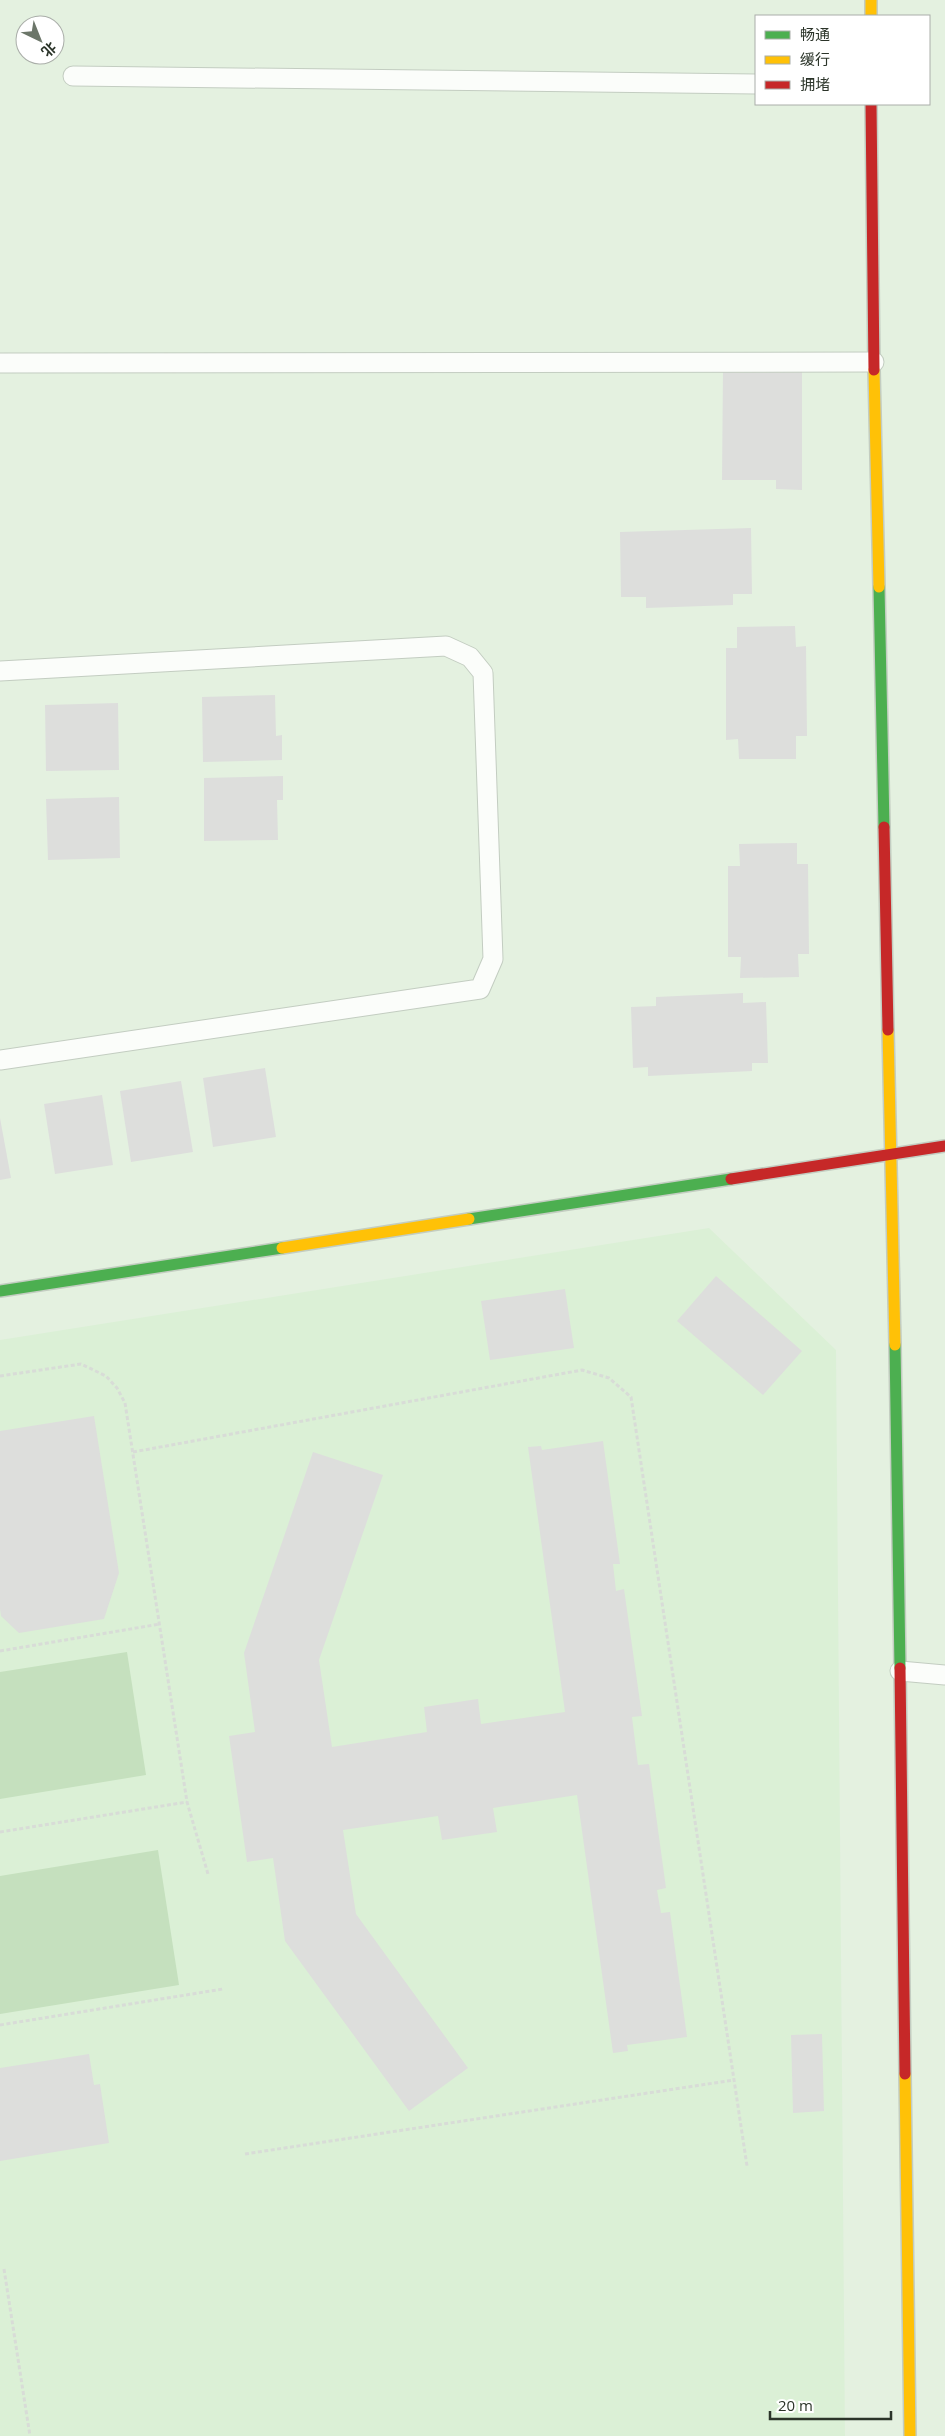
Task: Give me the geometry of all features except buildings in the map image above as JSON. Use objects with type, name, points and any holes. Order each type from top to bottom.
[{"type":"street","points":[[871,0],[871,15]]},
{"type":"street","points":[[871,105],[874,362],[900,1671],[910,2436]]},
{"type":"street","points":[[0,1291],[945,1146]]},
{"type":"lane","points":[[73,76],[755,84]]},
{"type":"lane","points":[[0,363],[874,362]]},
{"type":"lane","points":[[0,671],[446,646],[470,657],[483,673],[493,958],[480,988],[0,1060]]},
{"type":"lane","points":[[900,1671],[945,1675]]},
{"type":"path","points":[[0,1376],[81,1364],[106,1376],[117,1388],[125,1403],[188,1802],[208,1874]]},
{"type":"path","points":[[133,1452],[582,1370],[596,1372],[621,1386],[631,1397],[747,2166]]},
{"type":"path","points":[[0,1651],[160,1624]]},
{"type":"path","points":[[0,1832],[188,1802]]},
{"type":"path","points":[[0,2025],[223,1989]]},
{"type":"path","points":[[245,2154],[734,2080]]},
{"type":"path","points":[[4,2270],[30,2436]]},
{"type":"shaded area","points":[[709,1228],[836,1350],[845,2436],[0,2436],[0,1340]]},
{"type":"shaded area","points":[[127,1652],[146,1775],[0,1799],[0,1672]]},
{"type":"shaded area","points":[[158,1850],[179,1985],[0,2014],[0,1876]]},
{"type":"traffic: fast","points":[[879,587],[884,827]]},
{"type":"traffic: fast","points":[[469,1219],[731,1179]]},
{"type":"traffic: fast","points":[[0,1291],[282,1248]]},
{"type":"traffic: fast","points":[[895,1345],[900,1668]]},
{"type":"traffic: slow","points":[[871,0],[871,15]]},
{"type":"traffic: slow","points":[[874,370],[879,587]]},
{"type":"traffic: slow","points":[[888,1030],[895,1345]]},
{"type":"traffic: slow","points":[[282,1248],[469,1219]]},
{"type":"traffic: slow","points":[[905,2074],[910,2436]]},
{"type":"traffic: jam","points":[[871,105],[874,370]]},
{"type":"traffic: jam","points":[[884,827],[888,1030]]},
{"type":"traffic: jam","points":[[731,1179],[945,1146]]},
{"type":"traffic: jam","points":[[900,1668],[905,2074]]}]
